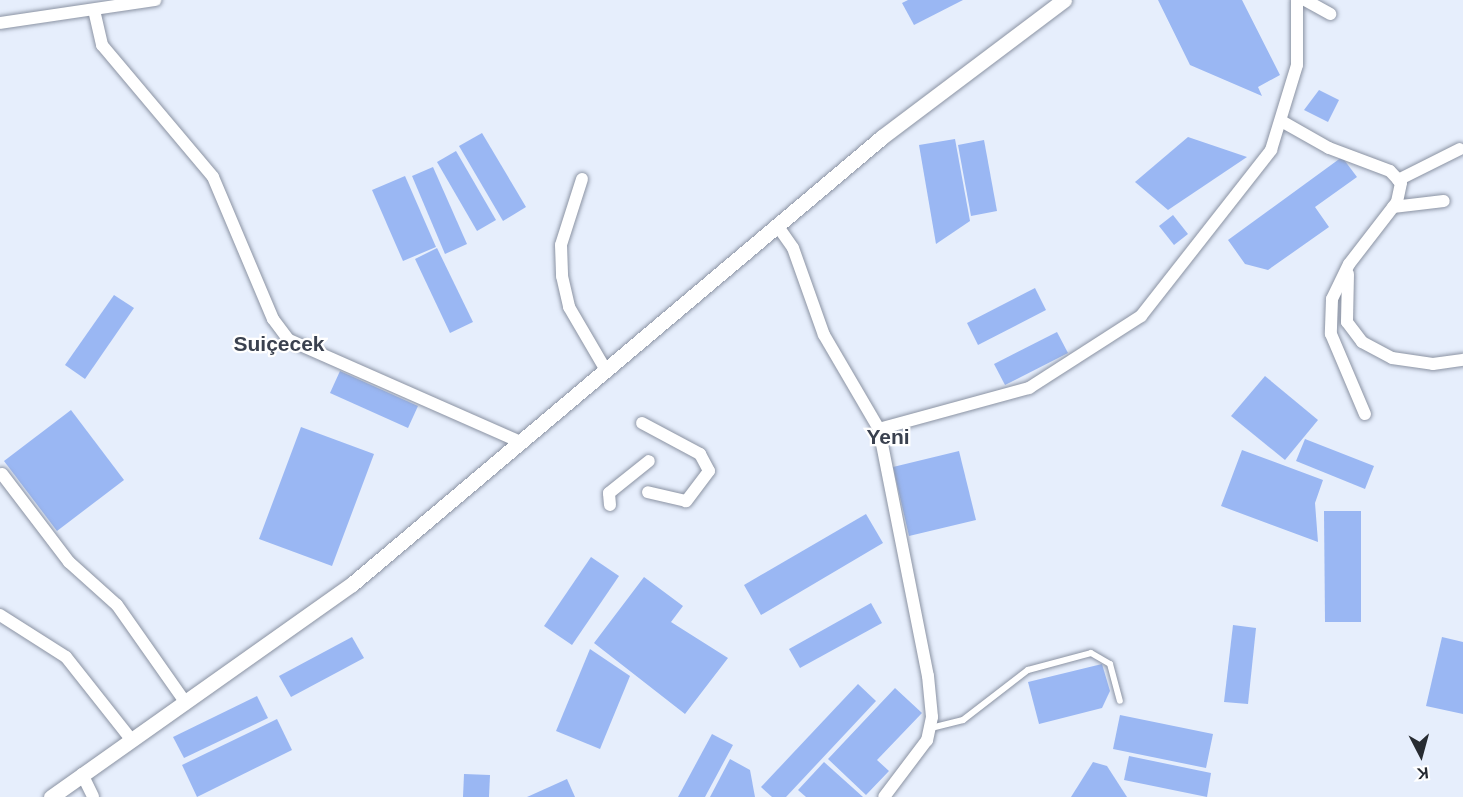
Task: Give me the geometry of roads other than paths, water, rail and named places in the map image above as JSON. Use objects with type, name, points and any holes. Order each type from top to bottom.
[{"type":"street","points":[[0,23],[154,0]]},
{"type":"street","points":[[51,797],[183,699],[352,584],[779,228],[914,111],[1064,0]]},
{"type":"street","points":[[879,429],[1029,388],[1141,316],[1247,183],[1283,122],[1297,65],[1297,0]]},
{"type":"street","points":[[1305,0],[1330,14]]},
{"type":"street","points":[[94,10],[102,45],[213,177],[273,320],[290,340],[522,443]]},
{"type":"street","points":[[1283,122],[1329,148],[1390,171],[1398,180]]},
{"type":"street","points":[[1398,180],[1460,149]]},
{"type":"street","points":[[582,179],[561,245],[562,276],[569,307],[607,372]]},
{"type":"street","points":[[1365,414],[1331,334],[1332,299],[1349,264],[1393,207],[1398,180]]},
{"type":"street","points":[[1393,207],[1444,201]]},
{"type":"street","points":[[779,228],[793,248],[824,335],[879,429],[928,676],[931,728],[914,763],[884,797]]},
{"type":"street","points":[[1349,264],[1347,322],[1362,342],[1392,358],[1433,364],[1463,360]]},
{"type":"street","points":[[642,423],[700,454],[709,471],[686,501],[648,492]]},
{"type":"street","points":[[610,505],[609,494],[649,461]]},
{"type":"street","points":[[2,474],[69,562],[117,605],[183,699]]},
{"type":"street","points":[[0,615],[66,657],[130,738]]},
{"type":"street","points":[[82,774],[93,797]]},
{"type":"lane","points":[[931,728],[963,720],[1028,670],[1091,653],[1110,664],[1120,701]]},
{"type":"district","name":"Suiçecek","points":[[279,344]]},
{"type":"district","name":"Yeni","points":[[888,437]]}]
